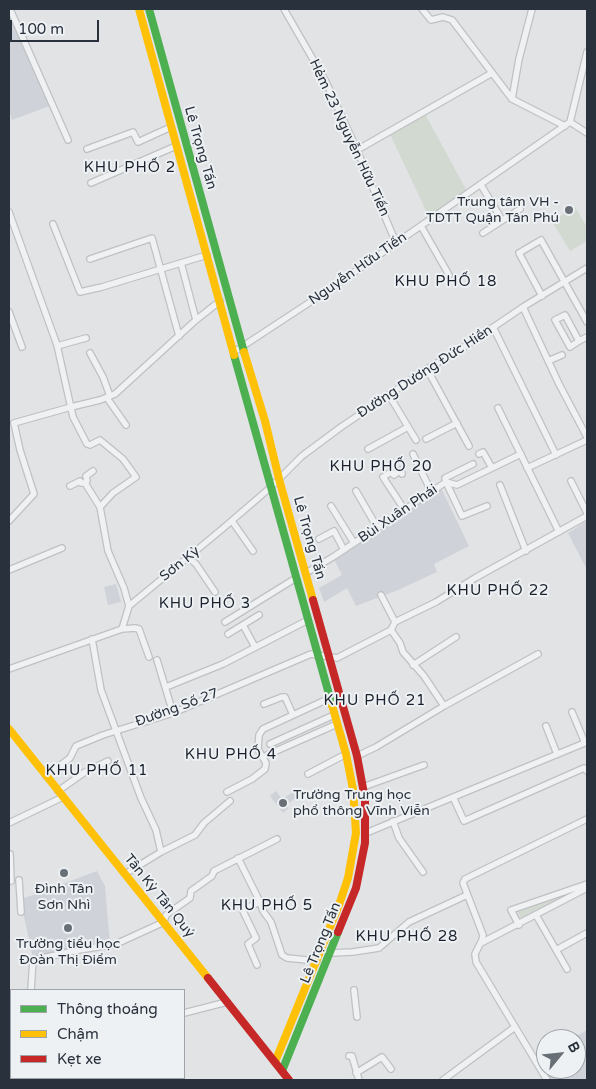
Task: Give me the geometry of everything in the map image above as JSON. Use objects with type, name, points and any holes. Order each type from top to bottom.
[{"type":"main road","name":"Lê Trọng Tấn","points":[[139,9],[346,754],[355,804],[356,833],[354,849],[344,891],[275,1062]]},
{"type":"main road","name":"Lê Trọng Tấn","points":[[148,9],[242,347],[265,421],[363,787],[366,833],[362,864],[356,888],[282,1071]]},
{"type":"main road","name":"Tân Kỳ Tân Quý","points":[[9,729],[288,1080]]},
{"type":"street","points":[[10,9],[68,140]]},
{"type":"street","name":"Hẻm 23 Nguyễn Hữu Tiến","points":[[284,9],[326,82],[396,243]]},
{"type":"street","points":[[422,9],[431,20],[443,17],[450,18],[512,98],[564,126]]},
{"type":"street","points":[[512,98],[519,59],[532,9]]},
{"type":"street","points":[[587,52],[570,122],[587,133]]},
{"type":"street","points":[[357,150],[492,73]]},
{"type":"street","name":"Nguyễn Hữu Tiến","points":[[234,352],[396,243],[570,122]]},
{"type":"street","points":[[87,149],[133,132],[138,142],[171,127]]},
{"type":"street","points":[[91,183],[176,146]]},
{"type":"street","points":[[481,184],[502,220]]},
{"type":"street","points":[[483,233],[520,209]]},
{"type":"street","points":[[9,214],[57,346],[73,417],[87,444],[90,445],[100,440],[123,459],[136,476],[113,493],[100,507]]},
{"type":"street","points":[[53,224],[80,292],[207,255]]},
{"type":"street","points":[[420,226],[448,275]]},
{"type":"street","points":[[90,259],[152,238],[179,336]]},
{"type":"street","points":[[542,296],[519,253],[540,240],[587,322]]},
{"type":"street","points":[[181,263],[196,320]]},
{"type":"street","name":"Đường Dương Đức Hiền","points":[[271,487],[302,456],[389,395],[523,307],[587,268]]},
{"type":"street","points":[[9,521],[34,494],[20,450],[14,423],[115,394],[142,372],[196,320],[220,301]]},
{"type":"street","points":[[523,307],[587,438],[527,468]]},
{"type":"street","points":[[9,312],[22,347]]},
{"type":"street","points":[[579,342],[564,315],[555,320],[570,347],[579,342],[587,337]]},
{"type":"street","points":[[493,328],[556,455]]},
{"type":"street","points":[[57,346],[86,338]]},
{"type":"street","points":[[90,353],[103,377],[109,397],[126,425]]},
{"type":"street","points":[[548,361],[562,354]]},
{"type":"street","points":[[427,369],[469,446]]},
{"type":"street","points":[[389,395],[416,440]]},
{"type":"street","points":[[498,408],[559,532]]},
{"type":"street","points":[[426,439],[457,423]]},
{"type":"street","points":[[368,449],[408,427]]},
{"type":"street","points":[[479,454],[483,452],[492,468]]},
{"type":"street","points":[[413,454],[431,491]]},
{"type":"street","name":"Bùi Xuân Phái","points":[[306,573],[378,528],[446,482],[457,485],[521,454]]},
{"type":"street","points":[[473,464],[446,478],[446,482],[462,516],[487,506]]},
{"type":"street","points":[[402,474],[401,470],[394,475],[391,472],[383,477],[404,509]]},
{"type":"street","points":[[85,483],[87,481],[86,476],[93,471]]},
{"type":"street","points":[[70,486],[80,481],[85,483],[100,507],[108,551],[124,588],[129,606],[122,629]]},
{"type":"street","points":[[318,655],[337,658],[391,630],[396,622],[436,602],[474,578],[526,551],[587,515],[571,481]]},
{"type":"street","points":[[500,485],[526,551]]},
{"type":"street","name":"Sơn Kỳ","points":[[129,606],[271,487]]},
{"type":"street","points":[[356,491],[378,528]]},
{"type":"street","points":[[331,506],[354,543]]},
{"type":"street","points":[[232,521],[253,551]]},
{"type":"street","points":[[319,539],[334,531],[344,550]]},
{"type":"street","points":[[9,570],[62,548]]},
{"type":"street","points":[[188,557],[196,564],[215,592]]},
{"type":"street","points":[[225,622],[296,578]]},
{"type":"street","points":[[381,595],[396,622]]},
{"type":"street","points":[[228,634],[259,615]]},
{"type":"street","points":[[166,687],[222,664],[308,620]]},
{"type":"street","points":[[243,625],[255,647]]},
{"type":"street","points":[[9,669],[122,629],[135,628],[138,630],[149,657]]},
{"type":"street","points":[[391,630],[403,652],[424,676],[444,706]]},
{"type":"street","points":[[413,665],[456,637]]},
{"type":"street","points":[[92,639],[101,690],[140,798],[156,830],[162,852]]},
{"type":"street","name":"Đường Số 27","points":[[46,776],[70,758],[76,746],[116,730],[173,713],[311,654],[318,655]]},
{"type":"street","points":[[356,756],[376,747],[444,706],[538,654]]},
{"type":"street","points":[[157,660],[173,713]]},
{"type":"street","points":[[264,704],[282,697],[285,698],[293,715]]},
{"type":"street","points":[[227,792],[252,779],[265,768],[266,763],[258,750],[259,735],[263,729],[330,698]]},
{"type":"street","points":[[366,833],[586,742],[572,712]]},
{"type":"street","points":[[270,744],[334,714]]},
{"type":"street","points":[[268,754],[337,724]]},
{"type":"street","points":[[546,726],[557,754]]},
{"type":"street","points":[[308,774],[346,754]]},
{"type":"street","points":[[9,823],[61,794],[85,772],[108,761]]},
{"type":"street","points":[[363,787],[424,765]]},
{"type":"street","points":[[453,796],[464,821],[584,768],[587,771]]},
{"type":"street","points":[[125,874],[195,835],[204,824],[230,801]]},
{"type":"street","points":[[547,1080],[476,962],[475,954],[481,943],[482,932],[463,882],[587,819]]},
{"type":"street","points":[[393,821],[400,838],[423,872]]},
{"type":"street","points":[[31,989],[33,960],[116,944],[164,922],[166,915],[190,898],[191,891],[212,876],[214,871],[277,839]]},
{"type":"street","points":[[10,854],[11,881]]},
{"type":"street","points":[[238,858],[263,911],[271,922],[282,955],[287,958],[316,961]]},
{"type":"street","points":[[19,880],[21,912]]},
{"type":"street","points":[[518,925],[511,910],[587,884]]},
{"type":"street","points":[[481,943],[587,888]]},
{"type":"street","points":[[331,953],[379,948],[409,922],[467,895]]},
{"type":"street","points":[[257,965],[248,944],[256,938],[243,911],[260,902]]},
{"type":"street","points":[[536,916],[567,969]]},
{"type":"street","points":[[556,950],[587,933]]},
{"type":"street","points":[[354,990],[357,1017]]},
{"type":"street","points":[[185,1013],[226,1002]]},
{"type":"street","points":[[443,1080],[515,1027]]},
{"type":"street","points":[[348,1056],[352,1056],[359,1080]]},
{"type":"street","points":[[356,1073],[382,1056],[391,1069]]},
{"type":"shaded area","points":[[9,13],[52,105],[12,120],[9,110]]},
{"type":"shaded area","points":[[425,114],[467,191],[429,217],[390,134]]},
{"type":"shaded area","points":[[575,207],[587,227],[587,241],[570,251],[552,221]]},
{"type":"shaded area","points":[[441,488],[469,546],[434,564],[437,572],[398,590],[356,606],[347,588],[324,602],[319,588],[342,575],[333,557]]},
{"type":"shaded area","points":[[587,521],[587,570],[568,533]]},
{"type":"shaded area","points":[[116,584],[121,602],[108,605],[104,587]]},
{"type":"shaded area","name":"Trường Trung học phổ thông Vĩnh Viễn","points":[[276,791],[282,799],[293,792],[297,797],[287,805],[289,808],[283,813],[270,796]]},
{"type":"shaded area","name":"Trường tiểu học Đoàn Thị Điểm","points":[[97,871],[105,886],[110,944],[33,958],[22,899]]},
{"type":"shaded area","points":[[575,890],[521,918],[517,911]]},
{"type":"shaded area","points":[[586,1031],[587,1080],[551,1080],[586,1079]]},
{"type":"traffic: fast","points":[[149,9],[244,352]]},
{"type":"traffic: fast","points":[[234,355],[332,705]]},
{"type":"traffic: fast","points":[[282,1071],[338,932]]},
{"type":"traffic: slow","points":[[139,9],[234,355]]},
{"type":"traffic: slow","points":[[244,352],[265,421],[279,479],[313,600]]},
{"type":"traffic: slow","points":[[275,1062],[339,905],[348,878],[356,833],[353,789],[346,754],[332,705]]},
{"type":"traffic: slow","points":[[9,729],[208,978]]},
{"type":"traffic: jam","points":[[313,600],[357,756],[365,799],[365,843],[356,888],[338,932]]},
{"type":"traffic: jam","points":[[208,978],[289,1080]]},
{"type":"place","name":"Trung tâm VH - TDTT Quận Tân Phú","points":[[569,210]]},
{"type":"place","name":"Trường Trung học phổ thông Vĩnh Viễn","points":[[283,803]]},
{"type":"place","name":"Đình Tân Sơn Nhì","points":[[64,873]]},
{"type":"place","name":"Trường tiểu học Đoàn Thị Điểm","points":[[68,928]]},
{"type":"district","name":"KHU PHỐ 2","points":[[130,168]]},
{"type":"district","name":"KHU PHỐ 18","points":[[446,282]]},
{"type":"district","name":"KHU PHỐ 20","points":[[381,467]]},
{"type":"district","name":"KHU PHỐ 22","points":[[498,591]]},
{"type":"district","name":"KHU PHỐ 3","points":[[205,604]]},
{"type":"district","name":"KHU PHỐ 21","points":[[375,701]]},
{"type":"district","name":"KHU PHỐ 4","points":[[231,755]]},
{"type":"district","name":"KHU PHỐ 11","points":[[97,771]]},
{"type":"district","name":"KHU PHỐ 5","points":[[267,906]]},
{"type":"district","name":"KHU PHỐ 28","points":[[407,937]]}]
